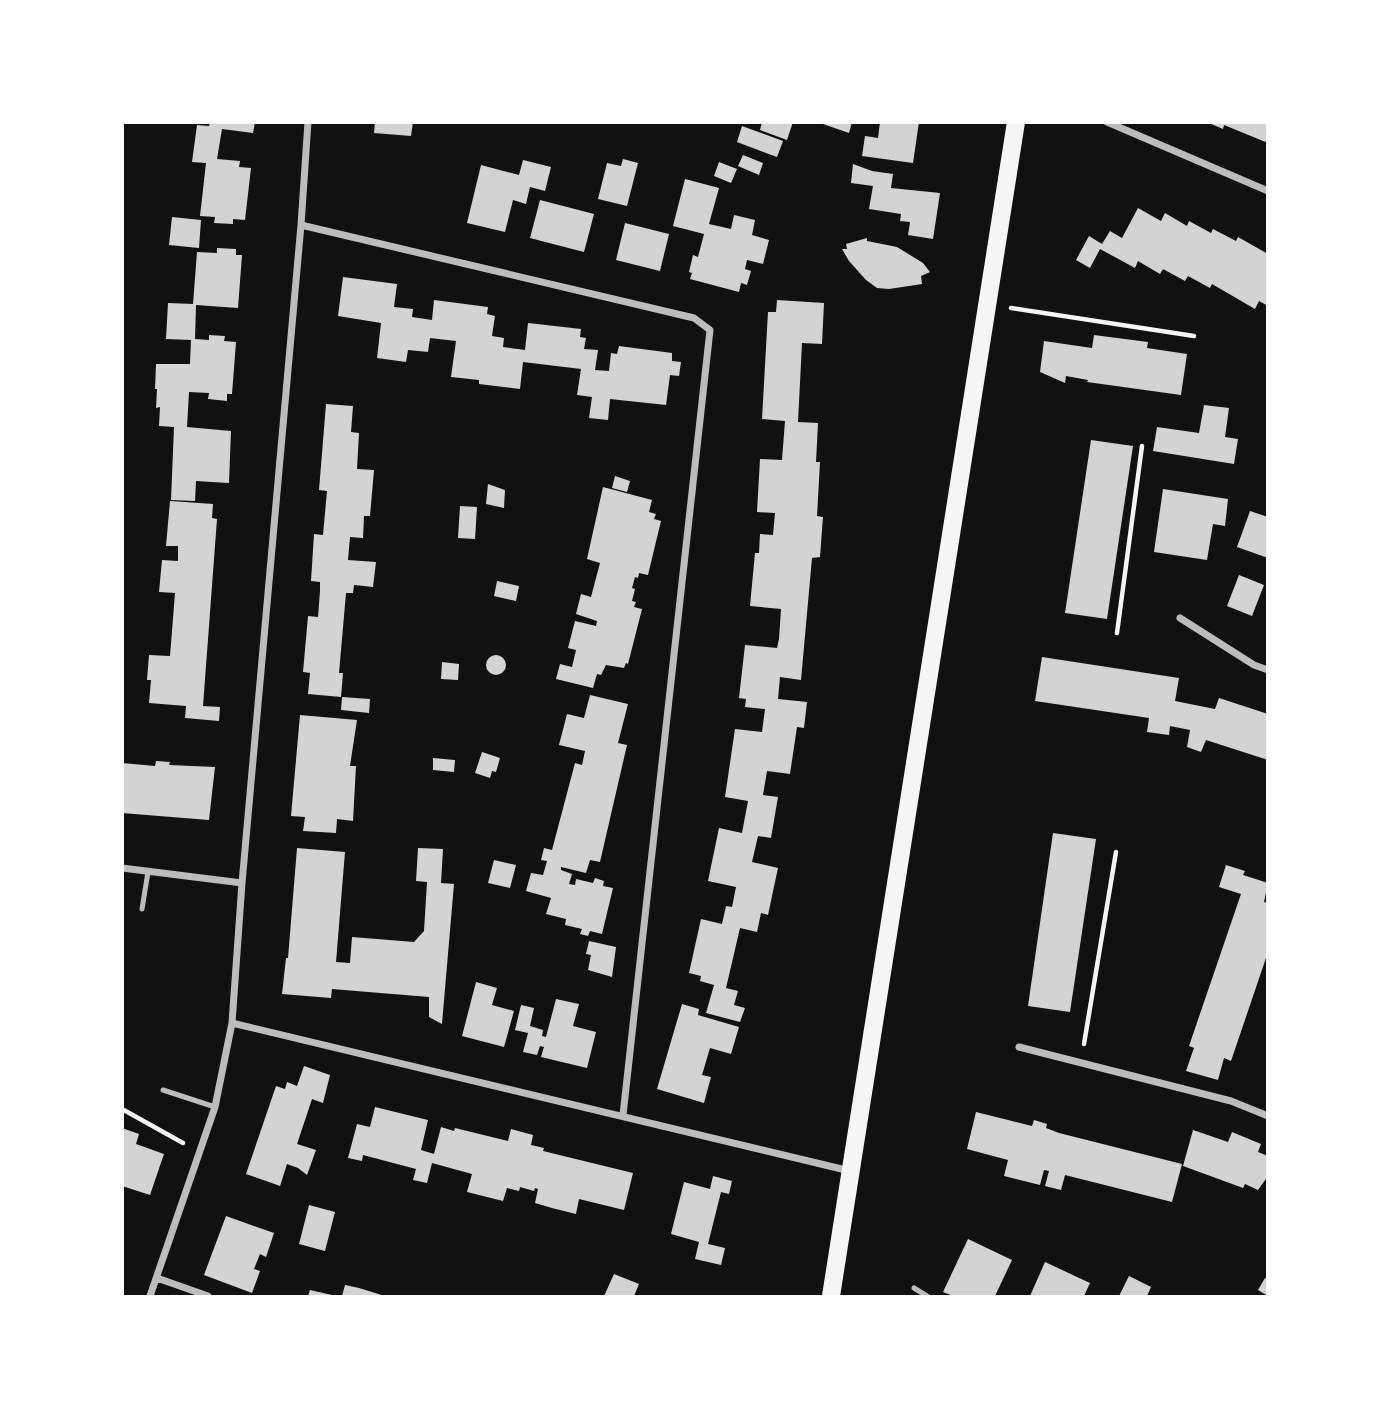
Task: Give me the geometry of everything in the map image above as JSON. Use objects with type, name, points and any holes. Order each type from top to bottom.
[{"type":"main road","points":[[831,1297],[1016,122]]},
{"type":"street","points":[[150,1297],[215,1107],[232,1023],[308,122]]},
{"type":"street","points":[[1107,122],[1268,191]]},
{"type":"street","points":[[301,225],[695,318],[709,330],[623,1115]]},
{"type":"street","points":[[1180,618],[1254,665],[1268,670]]},
{"type":"street","points":[[122,869],[242,883]]},
{"type":"street","points":[[232,1023],[850,1171]]},
{"type":"street","points":[[1018,1047],[1231,1101],[1268,1116]]},
{"type":"street","points":[[157,1278],[208,1297]]},
{"type":"lane","points":[[142,909],[148,872]]},
{"type":"lane","points":[[163,1090],[215,1107]]},
{"type":"lane","points":[[914,1288],[927,1297]]},
{"type":"path","points":[[988,304],[1194,336]]},
{"type":"path","points":[[1117,633],[1142,446]]},
{"type":"path","points":[[1080,1063],[1116,852]]},
{"type":"path","points":[[122,1109],[201,1153]]},
{"type":"building","points":[[210,122],[255,122],[253,133],[222,129],[217,159],[240,161],[239,167],[251,168],[245,220],[233,219],[233,224],[214,223],[215,217],[200,216],[206,163],[192,162],[197,125],[209,126]]},
{"type":"building","points":[[375,122],[413,122],[411,136],[374,133]]},
{"type":"building","points":[[762,122],[793,122],[787,140],[760,130]]},
{"type":"building","points":[[817,122],[852,122],[849,133]]},
{"type":"building","points":[[880,122],[919,122],[913,163],[862,156],[865,136],[878,138]]},
{"type":"building","points":[[1268,122],[1268,143],[1224,125],[1223,129],[1209,123]]},
{"type":"building","points":[[742,126],[783,141],[777,157],[737,142]]},
{"type":"building","points":[[743,155],[763,163],[759,175],[738,166]]},
{"type":"building","points":[[623,159],[638,163],[627,206],[598,199],[607,163],[621,166]]},
{"type":"building","points":[[523,160],[551,167],[545,191],[530,187],[526,204],[513,200],[505,232],[467,223],[481,165],[519,175]]},
{"type":"building","points":[[719,162],[737,169],[731,183],[714,176]]},
{"type":"building","points":[[853,164],[872,171],[893,174],[891,188],[940,193],[933,239],[908,235],[910,222],[900,221],[901,214],[869,209],[873,186],[851,183]]},
{"type":"building","points":[[685,179],[719,188],[709,224],[731,229],[734,215],[755,220],[752,235],[769,240],[763,264],[747,260],[745,269],[751,271],[747,285],[741,283],[739,292],[690,279],[693,255],[698,257],[704,234],[673,226]]},
{"type":"building","points":[[540,200],[594,214],[584,252],[530,238]]},
{"type":"building","points":[[1138,208],[1161,221],[1165,213],[1187,226],[1189,221],[1211,233],[1213,229],[1236,241],[1238,237],[1268,254],[1268,306],[1259,301],[1255,309],[1212,284],[1210,288],[1188,276],[1185,281],[1163,269],[1160,274],[1138,261],[1135,268],[1100,249],[1090,268],[1076,260],[1089,236],[1102,244],[1110,231],[1122,238]]},
{"type":"building","points":[[172,217],[201,220],[199,248],[169,245]]},
{"type":"building","points":[[625,223],[669,234],[660,271],[616,260]]},
{"type":"building","points":[[867,238],[867,241],[897,247],[923,263],[930,272],[921,276],[922,284],[889,289],[877,288],[866,280],[842,249],[847,249],[846,244]]},
{"type":"building","points":[[217,248],[236,249],[236,255],[242,255],[238,308],[196,305],[195,339],[209,340],[209,335],[225,336],[224,341],[236,342],[232,394],[227,394],[227,401],[208,399],[209,393],[189,392],[187,427],[231,431],[229,483],[196,481],[195,501],[171,500],[174,427],[159,426],[160,407],[156,408],[155,389],[156,364],[190,364],[191,340],[166,339],[168,303],[193,304],[197,252],[217,253]]},
{"type":"building","points":[[343,277],[397,284],[394,307],[413,309],[412,317],[432,320],[434,300],[488,307],[487,314],[495,316],[492,336],[504,338],[503,347],[525,350],[528,323],[581,329],[580,337],[586,338],[584,349],[598,350],[595,370],[609,371],[611,353],[617,354],[619,346],[672,353],[672,361],[681,362],[679,376],[670,375],[666,405],[610,399],[608,420],[589,418],[592,397],[577,395],[581,369],[523,362],[520,389],[451,377],[456,341],[430,338],[428,352],[408,350],[406,362],[377,358],[381,323],[338,316]]},
{"type":"building","points":[[777,300],[824,303],[822,344],[802,343],[798,422],[818,423],[816,462],[820,462],[817,516],[823,517],[820,557],[812,558],[801,680],[780,677],[778,699],[807,702],[804,728],[797,727],[790,774],[767,771],[763,795],[778,797],[771,838],[758,836],[752,862],[778,868],[768,915],[761,913],[757,932],[740,928],[726,988],[738,991],[734,1005],[745,1008],[740,1022],[706,1013],[714,985],[700,981],[701,976],[689,973],[701,919],[722,924],[726,906],[732,907],[736,887],[708,881],[719,828],[742,833],[748,801],[725,797],[735,729],[762,732],[765,709],[745,707],[746,699],[739,698],[745,645],[777,648],[779,639],[781,609],[750,606],[755,553],[759,553],[760,534],[773,535],[775,513],[757,512],[760,459],[782,460],[785,421],[762,419],[768,312],[776,312]]},
{"type":"building","points":[[1094,335],[1148,342],[1147,348],[1187,354],[1181,395],[1087,382],[1088,380],[1066,376],[1065,383],[1040,372],[1044,341],[1092,348]]},
{"type":"building","points":[[326,404],[353,406],[351,432],[359,433],[357,469],[374,470],[370,516],[364,516],[363,538],[350,537],[348,560],[376,562],[373,587],[354,585],[353,593],[346,593],[339,673],[343,673],[341,697],[308,694],[310,673],[303,672],[308,616],[318,617],[320,582],[311,581],[314,534],[323,535],[327,491],[319,490]]},
{"type":"building","points":[[1204,405],[1229,408],[1225,437],[1238,439],[1234,464],[1153,451],[1157,427],[1199,433]]},
{"type":"building","points":[[1091,440],[1133,446],[1107,619],[1065,613]]},
{"type":"building","points":[[615,476],[630,481],[627,492],[612,488]]},
{"type":"building","points":[[488,484],[505,490],[504,508],[486,504]]},
{"type":"building","points":[[603,487],[652,500],[649,512],[656,514],[654,519],[661,521],[648,575],[639,573],[632,588],[635,589],[632,601],[636,602],[634,607],[642,609],[628,664],[626,663],[624,668],[606,665],[601,675],[597,674],[593,688],[556,679],[560,664],[572,667],[576,650],[568,648],[575,621],[596,626],[597,621],[576,614],[581,594],[591,597],[600,563],[587,559]]},
{"type":"building","points":[[1163,489],[1228,499],[1225,526],[1213,524],[1207,560],[1154,552]]},
{"type":"building","points":[[170,501],[213,504],[212,518],[217,519],[203,706],[220,707],[219,721],[185,718],[186,706],[149,703],[149,655],[170,656],[175,593],[159,592],[162,560],[178,561],[178,546],[166,546]]},
{"type":"building","points":[[460,506],[477,507],[475,539],[458,538]]},
{"type":"building","points":[[1250,511],[1268,517],[1268,558],[1237,547]]},
{"type":"building","points":[[1239,575],[1264,585],[1252,616],[1227,606]]},
{"type":"building","points":[[497,581],[519,586],[516,601],[494,596]]},
{"type":"building","points":[[492,655],[500,655],[506,665],[500,675],[492,675],[486,669],[486,661]]},
{"type":"building","points":[[1042,657],[1179,678],[1175,701],[1215,709],[1219,698],[1268,714],[1268,760],[1206,740],[1201,752],[1187,747],[1190,730],[1170,726],[1169,735],[1147,732],[1149,718],[1035,701]]},
{"type":"building","points":[[442,662],[459,664],[458,680],[441,679]]},
{"type":"building","points":[[590,695],[628,704],[618,743],[627,745],[600,862],[590,860],[586,873],[561,867],[561,870],[572,874],[569,884],[575,885],[576,879],[593,883],[595,878],[604,881],[603,886],[613,888],[602,934],[590,931],[588,936],[580,934],[582,929],[565,925],[566,919],[546,914],[551,898],[526,891],[531,873],[543,875],[547,861],[541,860],[544,848],[552,850],[575,763],[582,765],[585,751],[559,745],[567,714],[584,718]]},
{"type":"building","points":[[342,697],[370,699],[369,713],[341,710]]},
{"type":"building","points":[[300,715],[357,720],[350,766],[356,766],[353,821],[337,819],[336,833],[303,831],[305,817],[291,816]]},
{"type":"building","points":[[482,752],[500,758],[496,772],[492,771],[490,778],[475,773]]},
{"type":"building","points":[[433,758],[455,760],[454,772],[433,770]]},
{"type":"building","points":[[156,761],[170,762],[169,765],[215,767],[209,820],[122,813],[122,763],[155,766]]},
{"type":"building","points":[[1053,833],[1096,839],[1070,1012],[1028,1006]]},
{"type":"building","points":[[297,848],[345,852],[336,962],[350,963],[352,937],[414,942],[424,931],[427,882],[416,881],[418,848],[443,849],[441,883],[454,884],[442,1024],[429,1017],[429,997],[332,989],[331,998],[282,994],[288,958]]},
{"type":"building","points":[[494,860],[516,865],[510,888],[488,883]]},
{"type":"building","points":[[1226,865],[1245,871],[1243,875],[1268,883],[1264,902],[1268,903],[1268,952],[1231,1061],[1224,1058],[1218,1080],[1186,1071],[1194,1048],[1189,1046],[1241,894],[1219,887]]},
{"type":"building","points":[[589,941],[616,947],[612,977],[588,970],[591,955],[586,954]]},
{"type":"building","points":[[476,982],[497,988],[492,1005],[514,1011],[504,1047],[462,1036]]},
{"type":"building","points":[[556,999],[579,1004],[573,1026],[596,1032],[587,1068],[541,1057],[544,1047],[540,1046],[537,1055],[523,1052],[528,1033],[515,1030],[521,1005],[534,1008],[530,1026],[543,1030],[542,1036],[546,1037]]},
{"type":"building","points":[[682,1004],[699,1009],[698,1015],[739,1027],[731,1054],[710,1048],[702,1075],[711,1077],[704,1103],[657,1089]]},
{"type":"building","points":[[304,1066],[330,1075],[323,1103],[312,1099],[297,1144],[316,1150],[307,1175],[287,1164],[280,1186],[246,1174],[276,1086],[285,1089],[287,1082],[297,1086]]},
{"type":"building","points":[[375,1107],[428,1120],[421,1150],[434,1154],[441,1127],[508,1141],[511,1129],[533,1135],[531,1145],[544,1148],[543,1151],[633,1173],[624,1210],[579,1199],[576,1214],[535,1203],[538,1189],[535,1188],[534,1191],[520,1187],[519,1191],[507,1188],[503,1201],[467,1192],[472,1174],[432,1163],[427,1183],[413,1180],[416,1169],[363,1155],[362,1161],[348,1158],[357,1124],[370,1127]]},
{"type":"building","points":[[976,1112],[1032,1126],[1034,1120],[1047,1124],[1046,1128],[1059,1133],[1182,1164],[1172,1202],[1065,1175],[1061,1190],[1045,1186],[1049,1171],[1044,1170],[1040,1185],[1004,1176],[1008,1160],[967,1149]]},
{"type":"building","points":[[122,1128],[139,1134],[136,1144],[164,1154],[150,1195],[122,1186]]},
{"type":"building","points":[[1193,1130],[1228,1142],[1232,1132],[1261,1144],[1258,1152],[1268,1156],[1268,1176],[1258,1190],[1245,1184],[1243,1188],[1183,1166]]},
{"type":"building","points":[[713,1176],[732,1181],[729,1194],[721,1192],[708,1244],[725,1248],[721,1265],[695,1259],[699,1242],[671,1234],[684,1182],[710,1189]]},
{"type":"building","points":[[309,1205],[335,1212],[325,1251],[299,1244]]},
{"type":"building","points":[[226,1216],[274,1233],[266,1257],[260,1254],[254,1269],[260,1271],[252,1293],[204,1275]]},
{"type":"building","points":[[968,1239],[1012,1260],[995,1296],[953,1296],[943,1292]]},
{"type":"building","points":[[1045,1262],[1090,1283],[1084,1296],[1030,1296]]},
{"type":"building","points":[[614,1274],[639,1284],[634,1296],[604,1296]]},
{"type":"building","points":[[1129,1276],[1151,1287],[1147,1296],[1119,1296]]},
{"type":"building","points":[[1265,1278],[1268,1279],[1268,1296],[1258,1290]]},
{"type":"building","points":[[345,1285],[359,1288],[385,1296],[342,1296]]},
{"type":"building","points":[[310,1290],[332,1295],[332,1296],[308,1296]]}]
